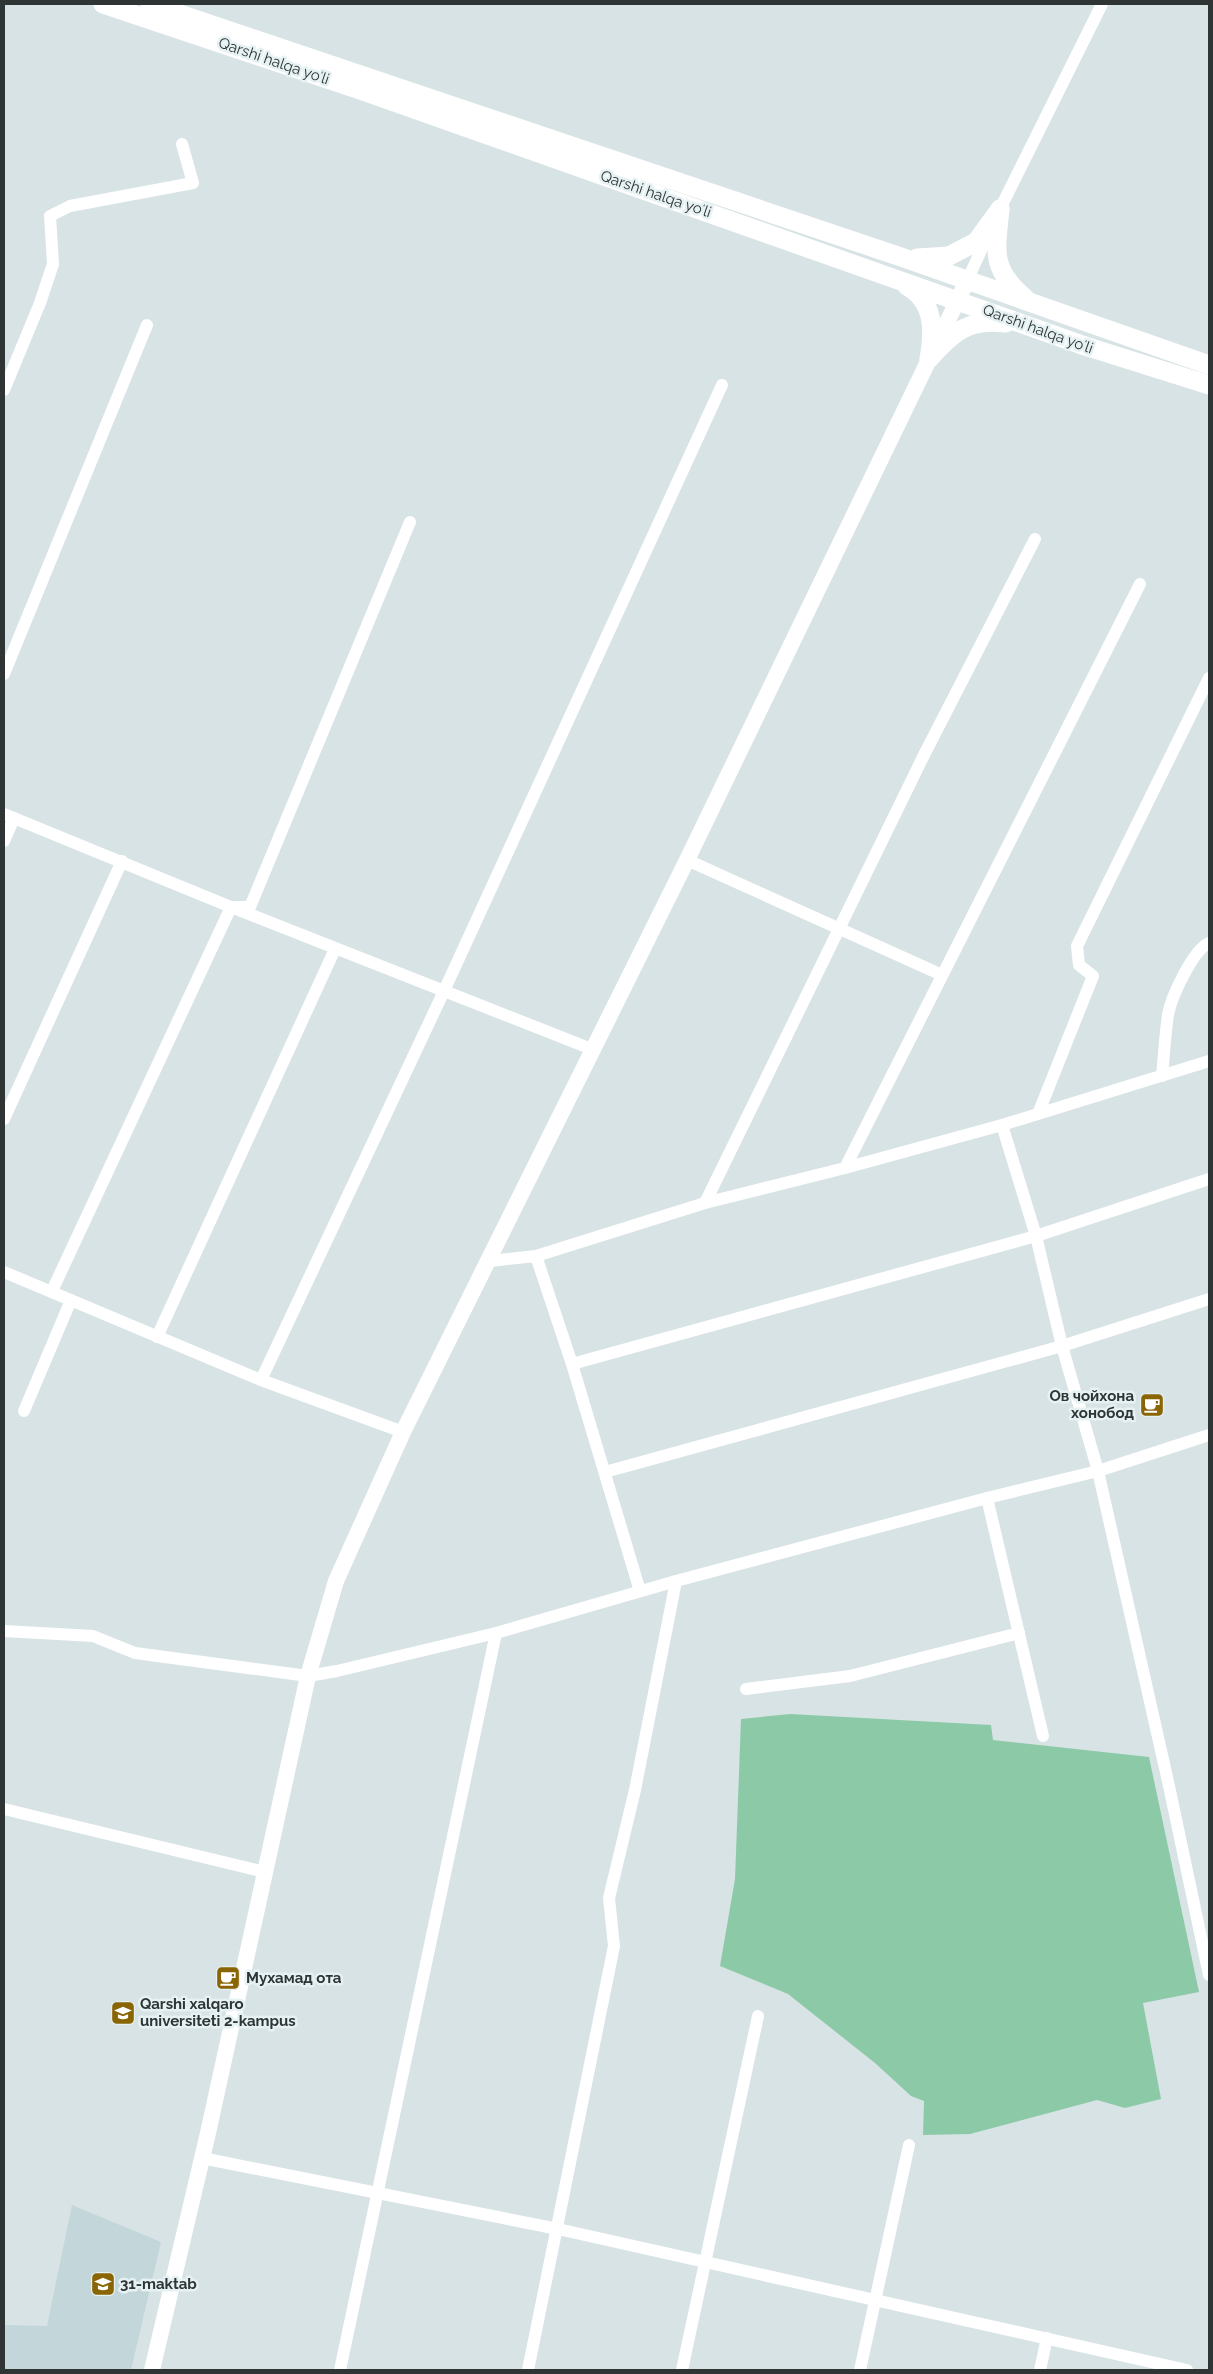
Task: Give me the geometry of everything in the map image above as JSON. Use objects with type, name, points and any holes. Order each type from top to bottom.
[{"type":"highway","name":"Qarshi halqa yoʻli","points":[[103,4],[259,49],[901,257],[1209,365]]},
{"type":"highway","name":"Qarshi halqa yoʻli","points":[[150,4],[259,49],[1036,328],[1209,385]]},
{"type":"highway","points":[[901,257],[923,259],[949,256],[976,242],[1000,209]]},
{"type":"highway","points":[[1000,209],[997,243],[998,264],[1008,284],[1032,304]]},
{"type":"highway","points":[[889,275],[918,292],[927,305],[932,320],[933,338],[929,359]]},
{"type":"highway","points":[[929,359],[953,334],[978,322],[1004,322],[1036,328]]},
{"type":"main road","points":[[152,2370],[202,2158],[308,1676],[336,1581],[403,1432],[594,1050],[967,281]]},
{"type":"street","points":[[967,281],[1000,209],[1102,4]]},
{"type":"street","points":[[4,390],[40,303],[53,264],[50,216],[70,206],[193,183],[182,144]]},
{"type":"street","points":[[4,674],[148,325]]},
{"type":"street","points":[[261,1380],[444,991],[722,385]]},
{"type":"street","points":[[231,907],[250,907],[410,522]]},
{"type":"street","points":[[705,1203],[924,755],[1035,539]]},
{"type":"street","points":[[846,1168],[1140,584]]},
{"type":"street","points":[[1038,1114],[1093,976],[1080,965],[1078,946],[1209,678]]},
{"type":"street","points":[[4,841],[9,816],[335,949],[594,1050]]},
{"type":"street","points":[[687,860],[942,975]]},
{"type":"street","points":[[4,1119],[122,861]]},
{"type":"street","points":[[52,1291],[231,907]]},
{"type":"street","points":[[1162,1076],[1168,1012],[1184,975],[1205,945],[1209,931]]},
{"type":"street","points":[[157,1337],[335,949]]},
{"type":"street","points":[[490,1261],[536,1256],[705,1203],[846,1168],[1002,1125],[1209,1062]]},
{"type":"street","points":[[1002,1125],[1036,1236],[1062,1346],[1098,1471],[1169,1786],[1209,1975]]},
{"type":"street","points":[[572,1364],[1036,1236],[1209,1179]]},
{"type":"street","points":[[536,1256],[572,1364],[640,1591]]},
{"type":"street","points":[[4,1272],[261,1380],[403,1432]]},
{"type":"street","points":[[605,1472],[1062,1346],[1209,1299]]},
{"type":"street","points":[[24,1412],[71,1300]]},
{"type":"street","points":[[4,1631],[93,1636],[135,1652],[308,1676],[496,1634],[640,1591],[987,1498],[1098,1471],[1209,1435]]},
{"type":"street","points":[[987,1498],[1043,1736]]},
{"type":"street","points":[[528,2370],[614,1946],[608,1898],[635,1790],[676,1582]]},
{"type":"street","points":[[746,1689],[850,1676],[1019,1633]]},
{"type":"street","points":[[340,2370],[496,1634]]},
{"type":"street","points":[[4,1809],[265,1872]]},
{"type":"street","points":[[682,2370],[758,2016]]},
{"type":"street","points":[[860,2370],[909,2146]]},
{"type":"street","points":[[202,2158],[558,2229],[1187,2370]]},
{"type":"street","points":[[1040,2370],[1047,2338]]},
{"type":"shaded area","name":"31-maktab","points":[[72,2205],[161,2242],[131,2370],[4,2370],[4,2325],[47,2326]]},
{"type":"green space","points":[[790,1714],[991,1725],[993,1740],[1149,1757],[1199,1992],[1143,2003],[1161,2099],[1125,2108],[1097,2100],[970,2134],[923,2135],[924,2101],[911,2096],[875,2063],[788,1994],[720,1966],[735,1879],[741,1719]]},
{"type":"place","name":"Ов чойхона хонобод","points":[[1152,1405]]},
{"type":"place","name":"Мухамад ота","points":[[228,1978]]},
{"type":"place","name":"Qarshi xalqaro universiteti 2-kampus","points":[[123,2013]]},
{"type":"place","name":"31-maktab","points":[[103,2284]]}]
